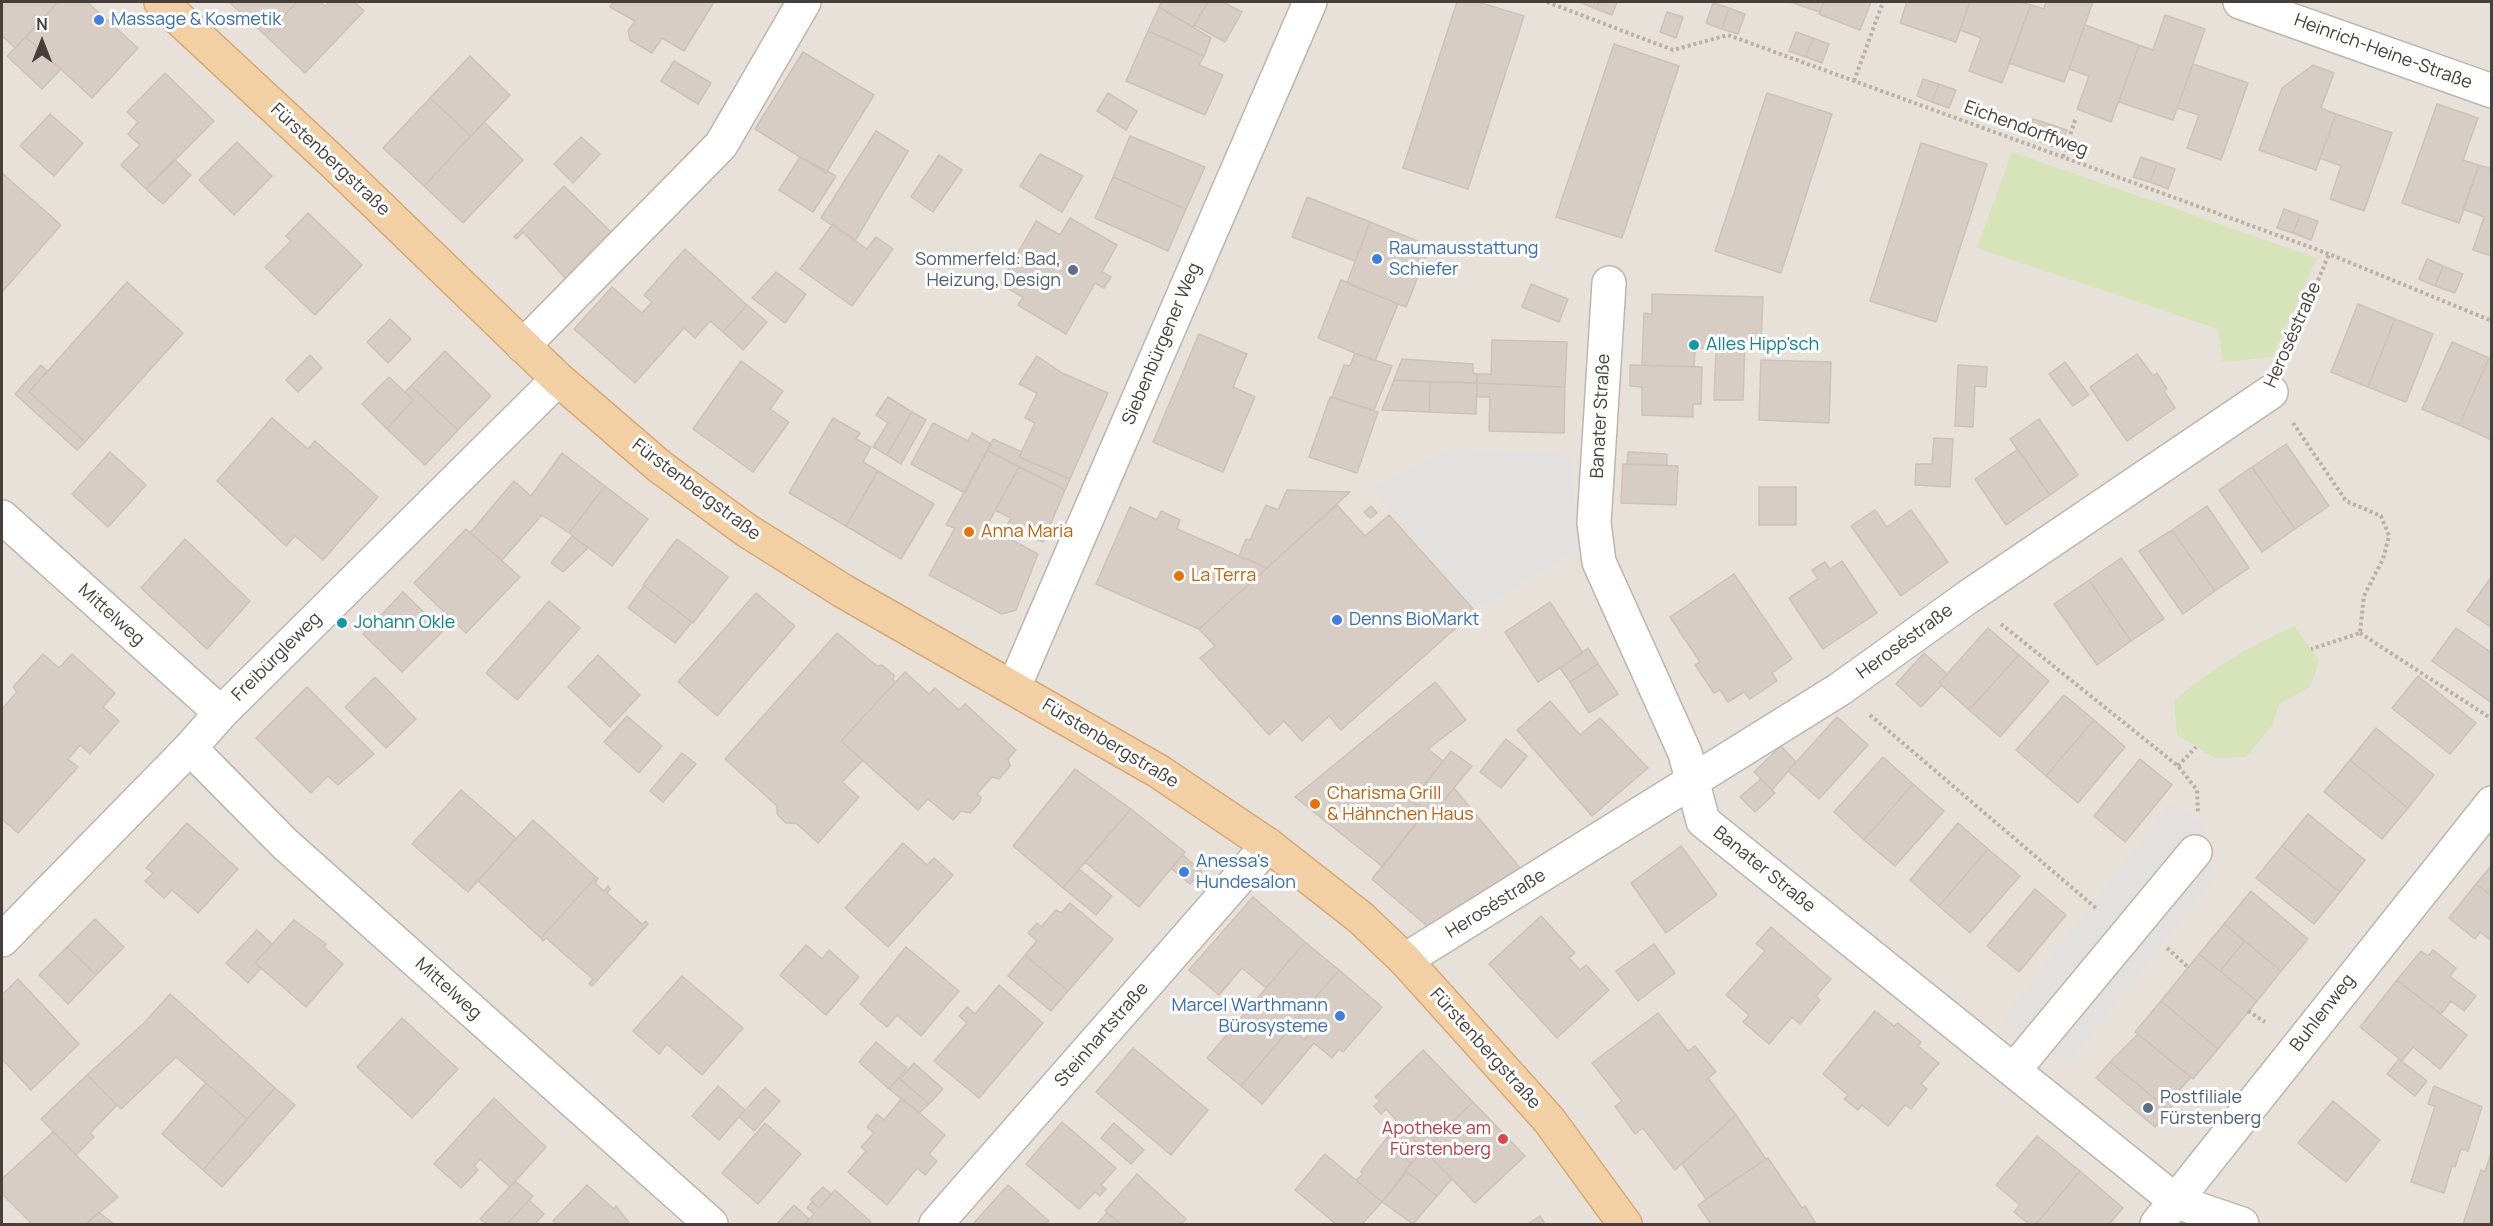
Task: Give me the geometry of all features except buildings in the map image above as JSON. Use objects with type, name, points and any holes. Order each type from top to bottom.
[{"type":"main road","name":"Fürstenbergstraße","points":[[161,2],[346,174],[558,379],[659,466],[746,530],[843,591],[1158,771],[1268,845],[1360,918],[1405,960],[1549,1120],[1625,1224]]},
{"type":"street","points":[[523,346],[721,146],[804,2]]},
{"type":"street","name":"Siebenbürgener Weg","points":[[1014,687],[1310,2]]},
{"type":"street","name":"Heinrich-Heine-Straße","points":[[2240,2],[2492,91]]},
{"type":"street","name":"Banater Straße","points":[[1609,283],[1594,523],[1599,562],[1685,753],[1703,821],[2013,1070],[2167,1213]]},
{"type":"street","name":"Freibürgleweg","points":[[2,940],[190,748],[221,713],[558,379]]},
{"type":"street","name":"Heroséstraße","points":[[1405,960],[1840,689],[1968,597],[2271,392]]},
{"type":"street","name":"Mittelweg","points":[[2,517],[221,713]]},
{"type":"street","name":"Mittelweg","points":[[190,748],[284,843],[711,1224]]},
{"type":"street","name":"Buhlenweg","points":[[2167,1213],[2323,1013],[2492,803]]},
{"type":"street","name":"Steinhartstraße","points":[[936,1224],[1268,845]]},
{"type":"street","points":[[2013,1070],[2195,852]]},
{"type":"street","points":[[2167,1213],[2242,1224]]},
{"type":"path","name":"Eichendorffweg","points":[[1547,2],[1673,50],[1728,35],[2329,254],[2492,321]]},
{"type":"path","points":[[1854,81],[1882,2]]},
{"type":"path","points":[[2063,157],[2076,117]]},
{"type":"path","name":"Heroséstraße","points":[[2271,392],[2329,254]]},
{"type":"path","points":[[2271,392],[2346,501],[2381,516],[2389,536],[2383,559],[2364,596],[2360,633]]},
{"type":"path","points":[[1968,597],[2178,766],[2197,790],[2199,833],[2195,852]]},
{"type":"path","points":[[2311,649],[2360,633]]},
{"type":"path","points":[[2360,633],[2492,719]]},
{"type":"path","points":[[1840,689],[2126,934]]},
{"type":"path","points":[[2178,766],[2196,747]]},
{"type":"shaded area","points":[[2,2],[2491,2],[2491,1224],[2,1224]]},
{"type":"shaded area","points":[[1453,448],[1571,455],[1578,550],[1475,611],[1370,487]]},
{"type":"shaded area","points":[[2171,802],[2205,825],[2204,860],[2220,872],[2065,1067],[2003,1018]]},
{"type":"green space","points":[[2012,152],[2317,258],[2272,357],[2223,362],[2218,329],[1977,248]]},
{"type":"green space","points":[[2294,626],[2319,661],[2310,687],[2279,704],[2272,726],[2246,757],[2215,758],[2177,735],[2174,701],[2231,659]]},
{"type":"place","name":"Massage & Kosmetik","points":[[99,20]]},
{"type":"place","name":"Raumausstattung Schiefer","points":[[1377,259]]},
{"type":"place","name":"Sommerfeld: Bad, Heizung, Design","points":[[1073,270]]},
{"type":"place","name":"Alles Hipp'sch","points":[[1694,345]]},
{"type":"place","name":"Anna Maria","points":[[969,532]]},
{"type":"place","name":"La Terra","points":[[1179,576]]},
{"type":"place","name":"Denns BioMarkt","points":[[1337,620]]},
{"type":"place","name":"Johann Okle","points":[[342,623]]},
{"type":"place","name":"Charisma Grill & Hähnchen Haus","points":[[1315,804]]},
{"type":"place","name":"Anessa's Hundesalon","points":[[1184,872]]},
{"type":"place","name":"Marcel Warthmann Bürosysteme","points":[[1340,1016]]},
{"type":"place","name":"Postfiliale Fürstenberg","points":[[2148,1108]]},
{"type":"place","name":"Apotheke am Fürstenberg","points":[[1503,1139]]}]
